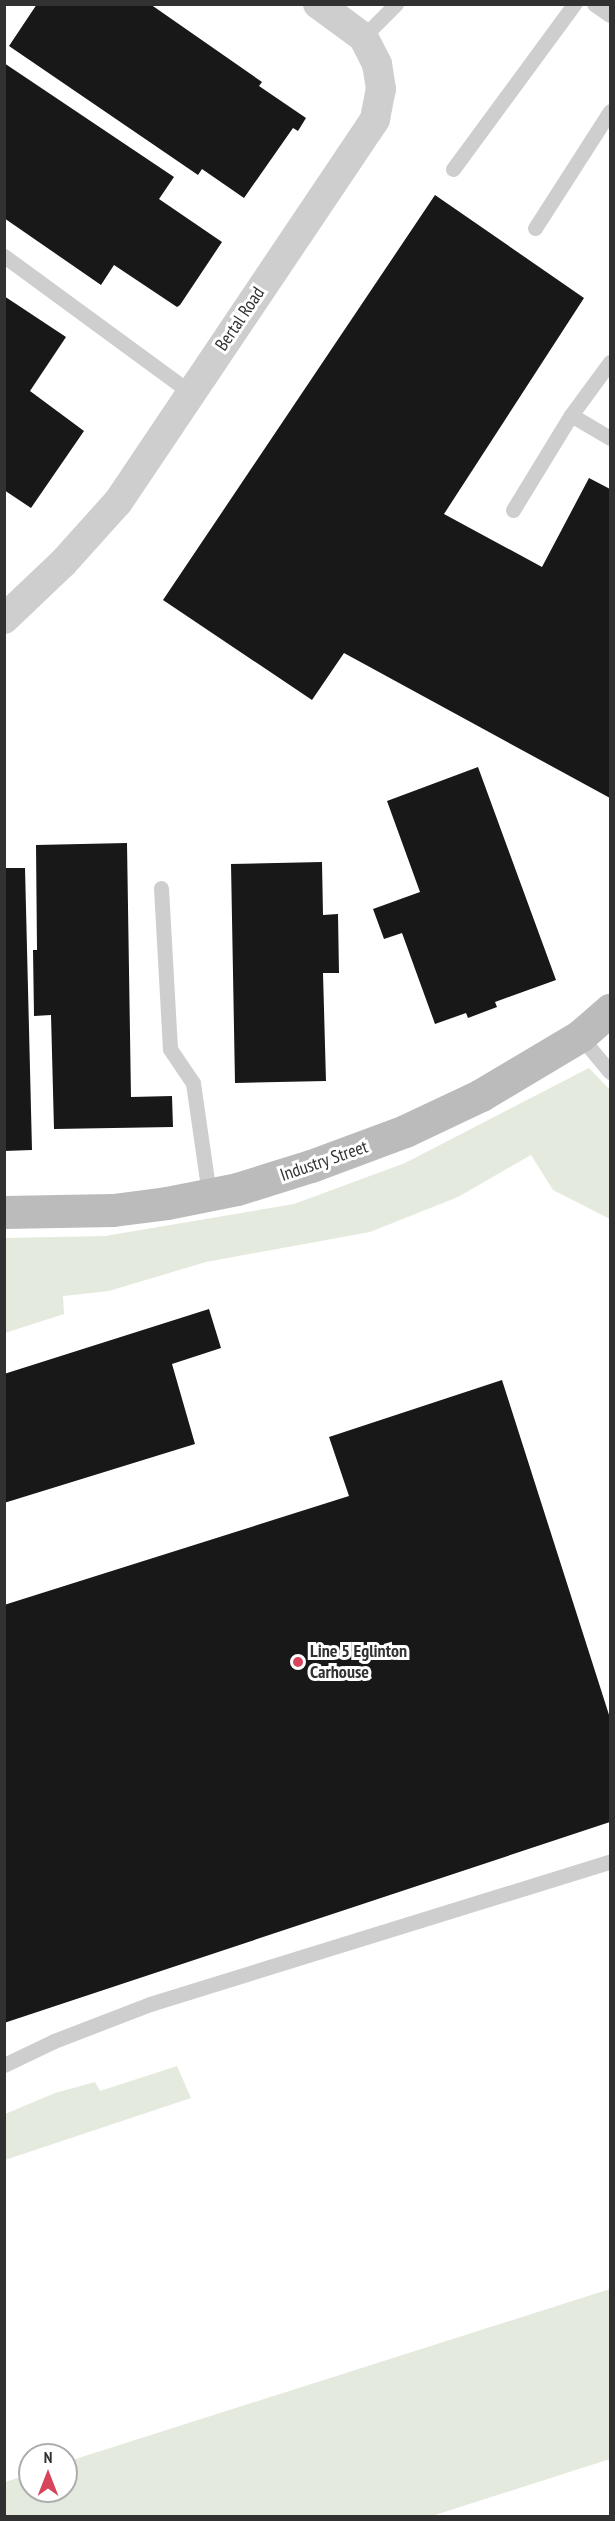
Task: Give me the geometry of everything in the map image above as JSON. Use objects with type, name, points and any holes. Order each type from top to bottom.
[{"type":"street","name":"Bertal Road","points":[[4,619],[63,563],[118,502],[375,119],[381,89],[377,64],[363,36],[332,9]]},
{"type":"street","name":"Industry Street","points":[[4,1212],[112,1210],[209,1194],[312,1166],[405,1131],[481,1095],[580,1036],[610,1010]]},
{"type":"lane","points":[[363,36],[396,4]]},
{"type":"lane","points":[[453,170],[574,4]]},
{"type":"lane","points":[[594,4],[610,15]]},
{"type":"lane","points":[[535,228],[610,111]]},
{"type":"lane","points":[[4,256],[190,393]]},
{"type":"lane","points":[[513,510],[571,415],[610,362]]},
{"type":"lane","points":[[571,415],[610,438]]},
{"type":"lane","points":[[161,888],[170,1049],[193,1083],[209,1194]]},
{"type":"lane","points":[[580,1036],[610,1072]]},
{"type":"lane","points":[[4,2065],[54,2041],[150,2004],[610,1862]]},
{"type":"shaded area","points":[[589,1068],[610,1090],[610,1219],[553,1190],[531,1155],[458,1197],[370,1232],[206,1262],[109,1291],[63,1296],[64,1314],[5,1333],[5,1238],[105,1236],[294,1204],[405,1163]]},
{"type":"shaded area","points":[[177,2066],[191,2098],[5,2160],[5,2114],[55,2093],[95,2082],[100,2091]]},
{"type":"shaded area","points":[[610,2289],[610,2459],[432,2516],[5,2516],[5,2482],[18,2478],[18,2503],[78,2503],[78,2458]]},
{"type":"building","points":[[37,4],[150,4],[262,82],[259,86],[306,118],[298,131],[293,128],[244,198],[202,169],[198,175],[9,46]]},
{"type":"building","points":[[4,63],[174,177],[159,199],[222,242],[180,305],[177,307],[114,265],[101,285],[4,218]]},
{"type":"building","points":[[435,195],[584,298],[444,514],[542,567],[589,478],[610,489],[610,798],[344,653],[312,700],[163,600]]},
{"type":"building","points":[[4,296],[66,337],[30,391],[84,431],[31,508],[4,490]]},
{"type":"building","points":[[478,767],[556,980],[495,1002],[497,1007],[468,1018],[466,1013],[435,1024],[402,933],[384,939],[373,909],[420,892],[387,801]]},
{"type":"building","points":[[127,843],[131,1097],[172,1096],[173,1127],[54,1129],[51,1015],[34,1016],[33,950],[37,950],[36,845]]},
{"type":"building","points":[[322,862],[323,915],[338,914],[339,973],[323,973],[326,1081],[235,1083],[231,864]]},
{"type":"building","points":[[4,868],[25,868],[32,1150],[4,1151]]},
{"type":"building","points":[[209,1309],[221,1348],[172,1364],[195,1444],[4,1503],[4,1374]]},
{"type":"building","name":"Line 5 Eglinton Carhouse","points":[[502,1380],[610,1718],[610,1822],[4,2023],[4,1605],[349,1496],[329,1437]]},
{"type":"place","name":"Line 5 Eglinton Carhouse","points":[[298,1662]]}]
